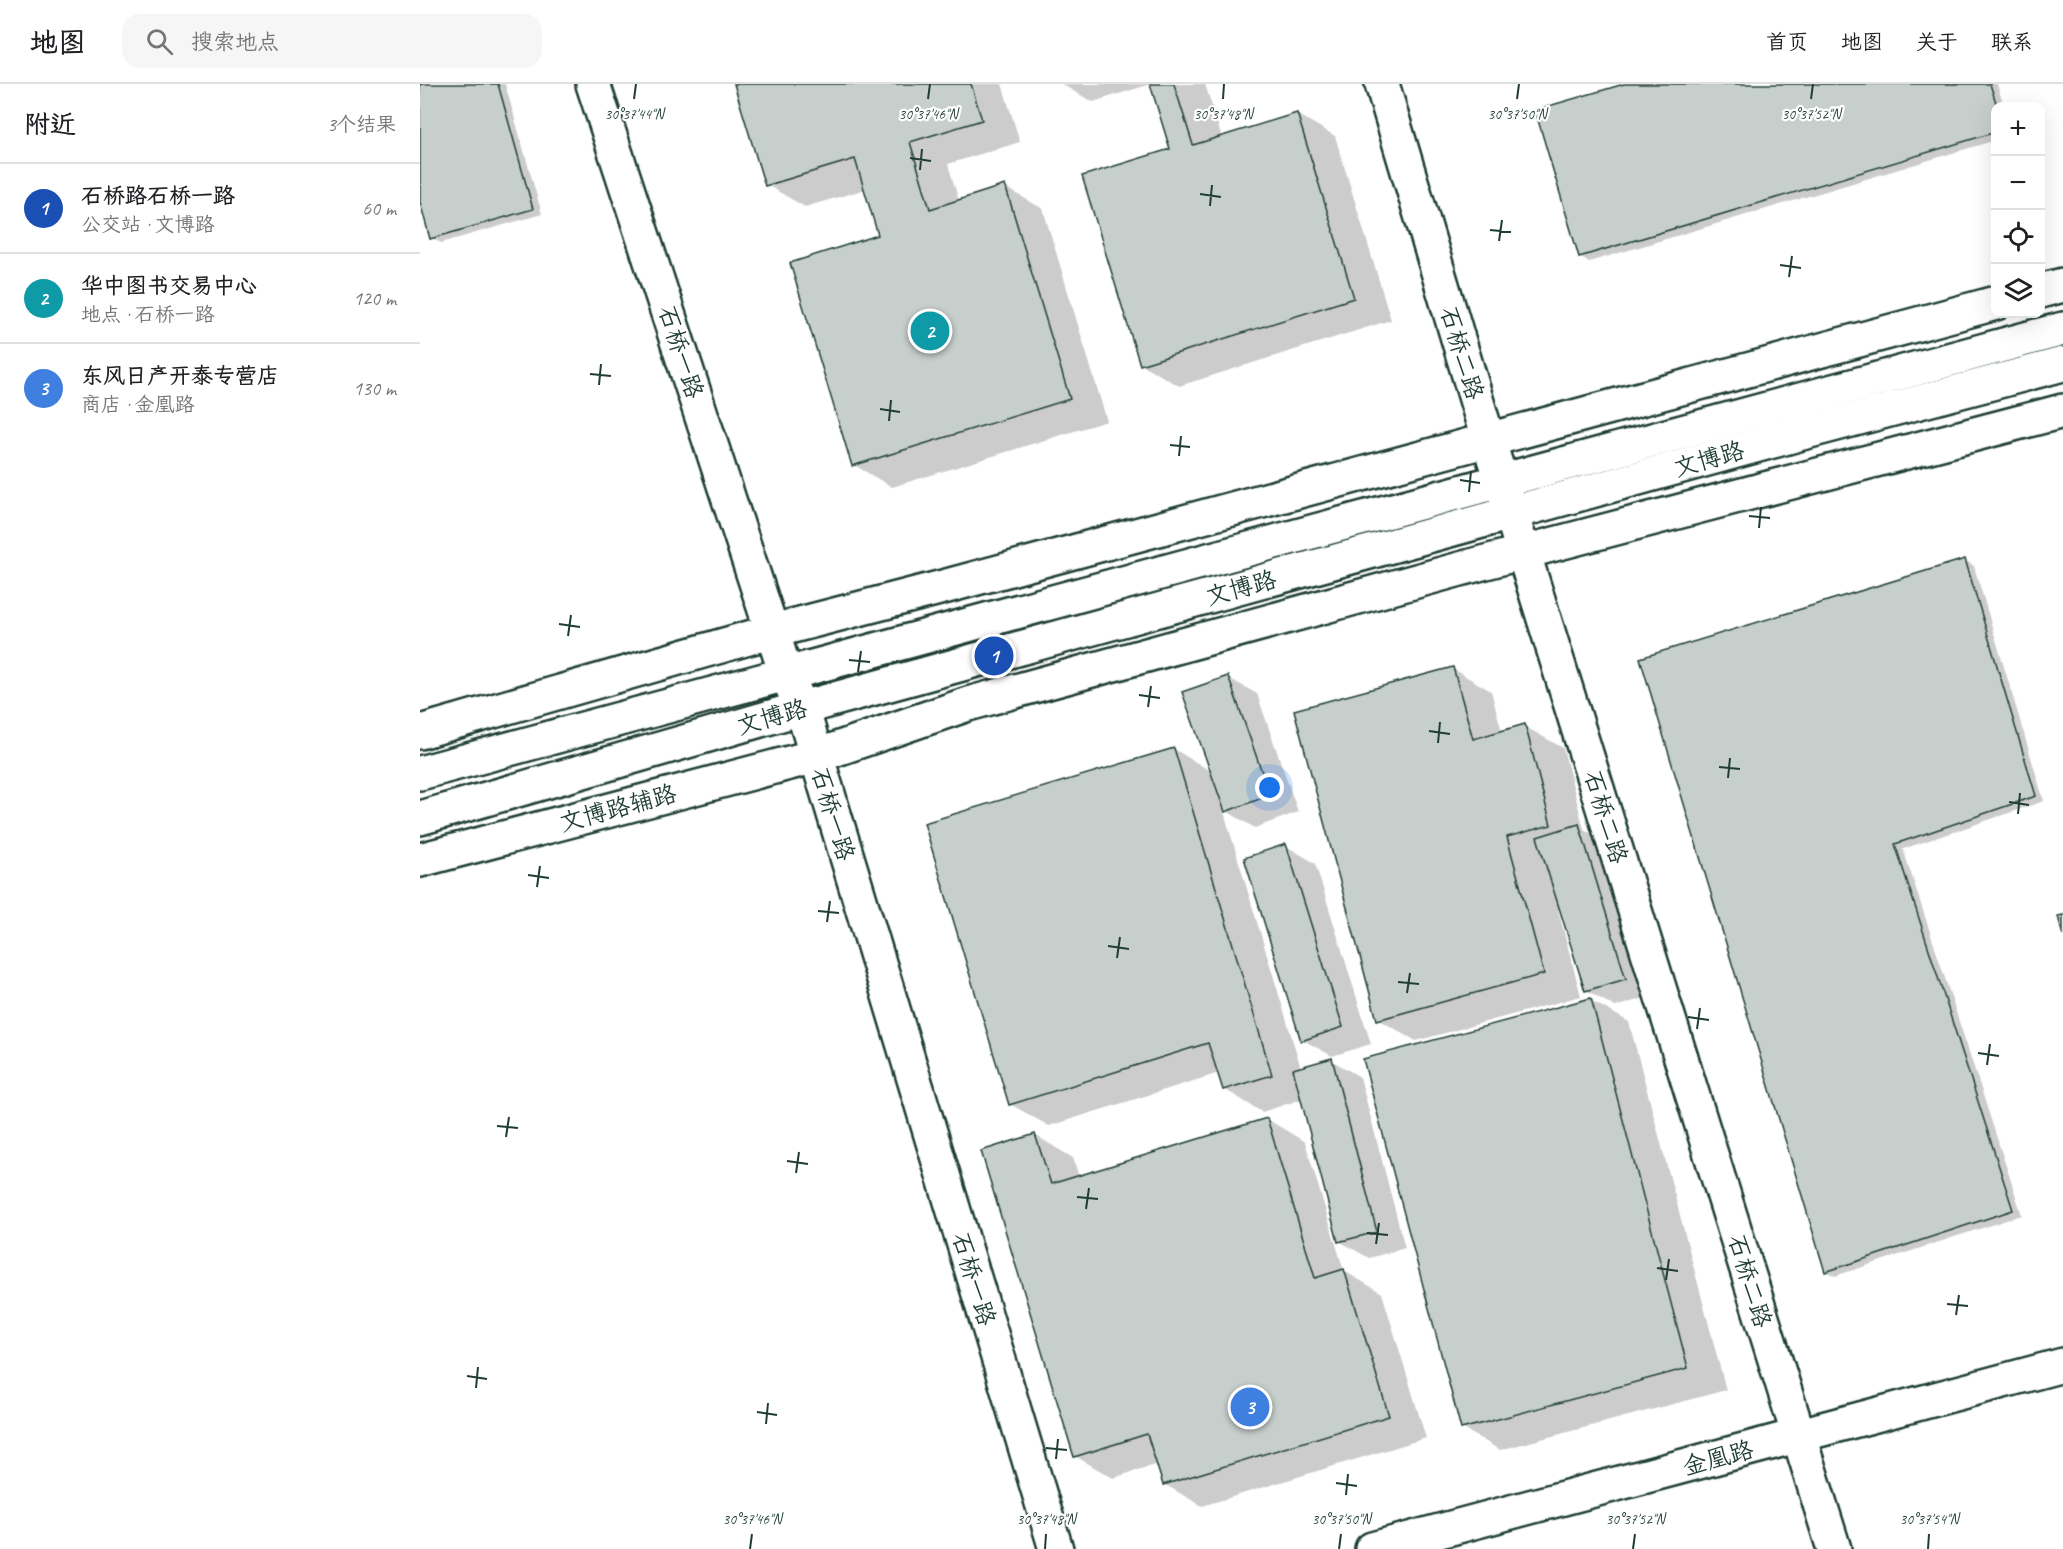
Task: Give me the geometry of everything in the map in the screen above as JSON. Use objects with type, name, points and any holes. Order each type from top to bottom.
[{"type":"street","name":"石桥一路","points":[[593,84],[786,674],[802,708],[1056,1549]]},
{"type":"street","name":"石桥二路","points":[[1382,84],[1500,480],[1564,679],[1797,1437],[1834,1549]]},
{"type":"street","points":[[2045,290],[2063,285]]},
{"type":"street","points":[[420,732],[773,631],[1991,304]]},
{"type":"street","name":"文博路","points":[[420,773],[2063,329]]},
{"type":"street","name":"文博路","points":[[420,818],[802,708],[1802,433],[2063,364]]},
{"type":"street","name":"文博路辅路","points":[[420,860],[816,756],[968,704],[1523,552],[2063,411]]},
{"type":"street","name":"金凰路","points":[[1372,1549],[2063,1365]]},
{"type":"building","points":[[420,84],[498,84],[533,209],[430,239],[420,202]]},
{"type":"building","points":[[734,84],[971,84],[982,120],[910,142],[930,209],[1005,185],[1070,399],[852,466],[790,263],[878,235],[855,159],[765,186]]},
{"type":"building","points":[[1150,84],[1174,84],[1193,145],[1297,113],[1354,298],[1140,365],[1082,176],[1170,149]]},
{"type":"building","points":[[1624,84],[1990,84],[1996,102],[1991,102],[1991,133],[1579,257],[1535,110]]},
{"type":"building","points":[[1965,559],[2036,796],[1895,844],[2013,1210],[1825,1272],[1640,658]]},
{"type":"building","points":[[1453,667],[1473,739],[1525,724],[1551,825],[1507,837],[1544,974],[1377,1020],[1294,710]]},
{"type":"building","points":[[1228,676],[1270,795],[1225,812],[1182,692]]},
{"type":"building","points":[[1174,748],[1272,1075],[1223,1090],[1208,1043],[1009,1105],[924,823]]},
{"type":"building","points":[[1579,824],[1626,979],[1585,991],[1537,837]]},
{"type":"building","points":[[1286,844],[1343,1027],[1301,1041],[1244,858]]},
{"type":"building","points":[[2063,915],[2063,936],[2058,916]]},
{"type":"building","points":[[1591,998],[1688,1368],[1461,1429],[1363,1059]]},
{"type":"building","points":[[1332,1058],[1377,1232],[1338,1242],[1293,1069]]},
{"type":"building","points":[[1267,1118],[1315,1278],[1344,1269],[1389,1416],[1163,1485],[1147,1434],[1074,1457],[981,1151],[1035,1134],[1051,1184]]},
{"type":"place","name":"华中图书交易中心","points":[[930,331]]},
{"type":"place","name":"石桥路石桥一路","points":[[994,656]]},
{"type":"place","name":"东风日产开泰专营店","points":[[1250,1407]]}]
